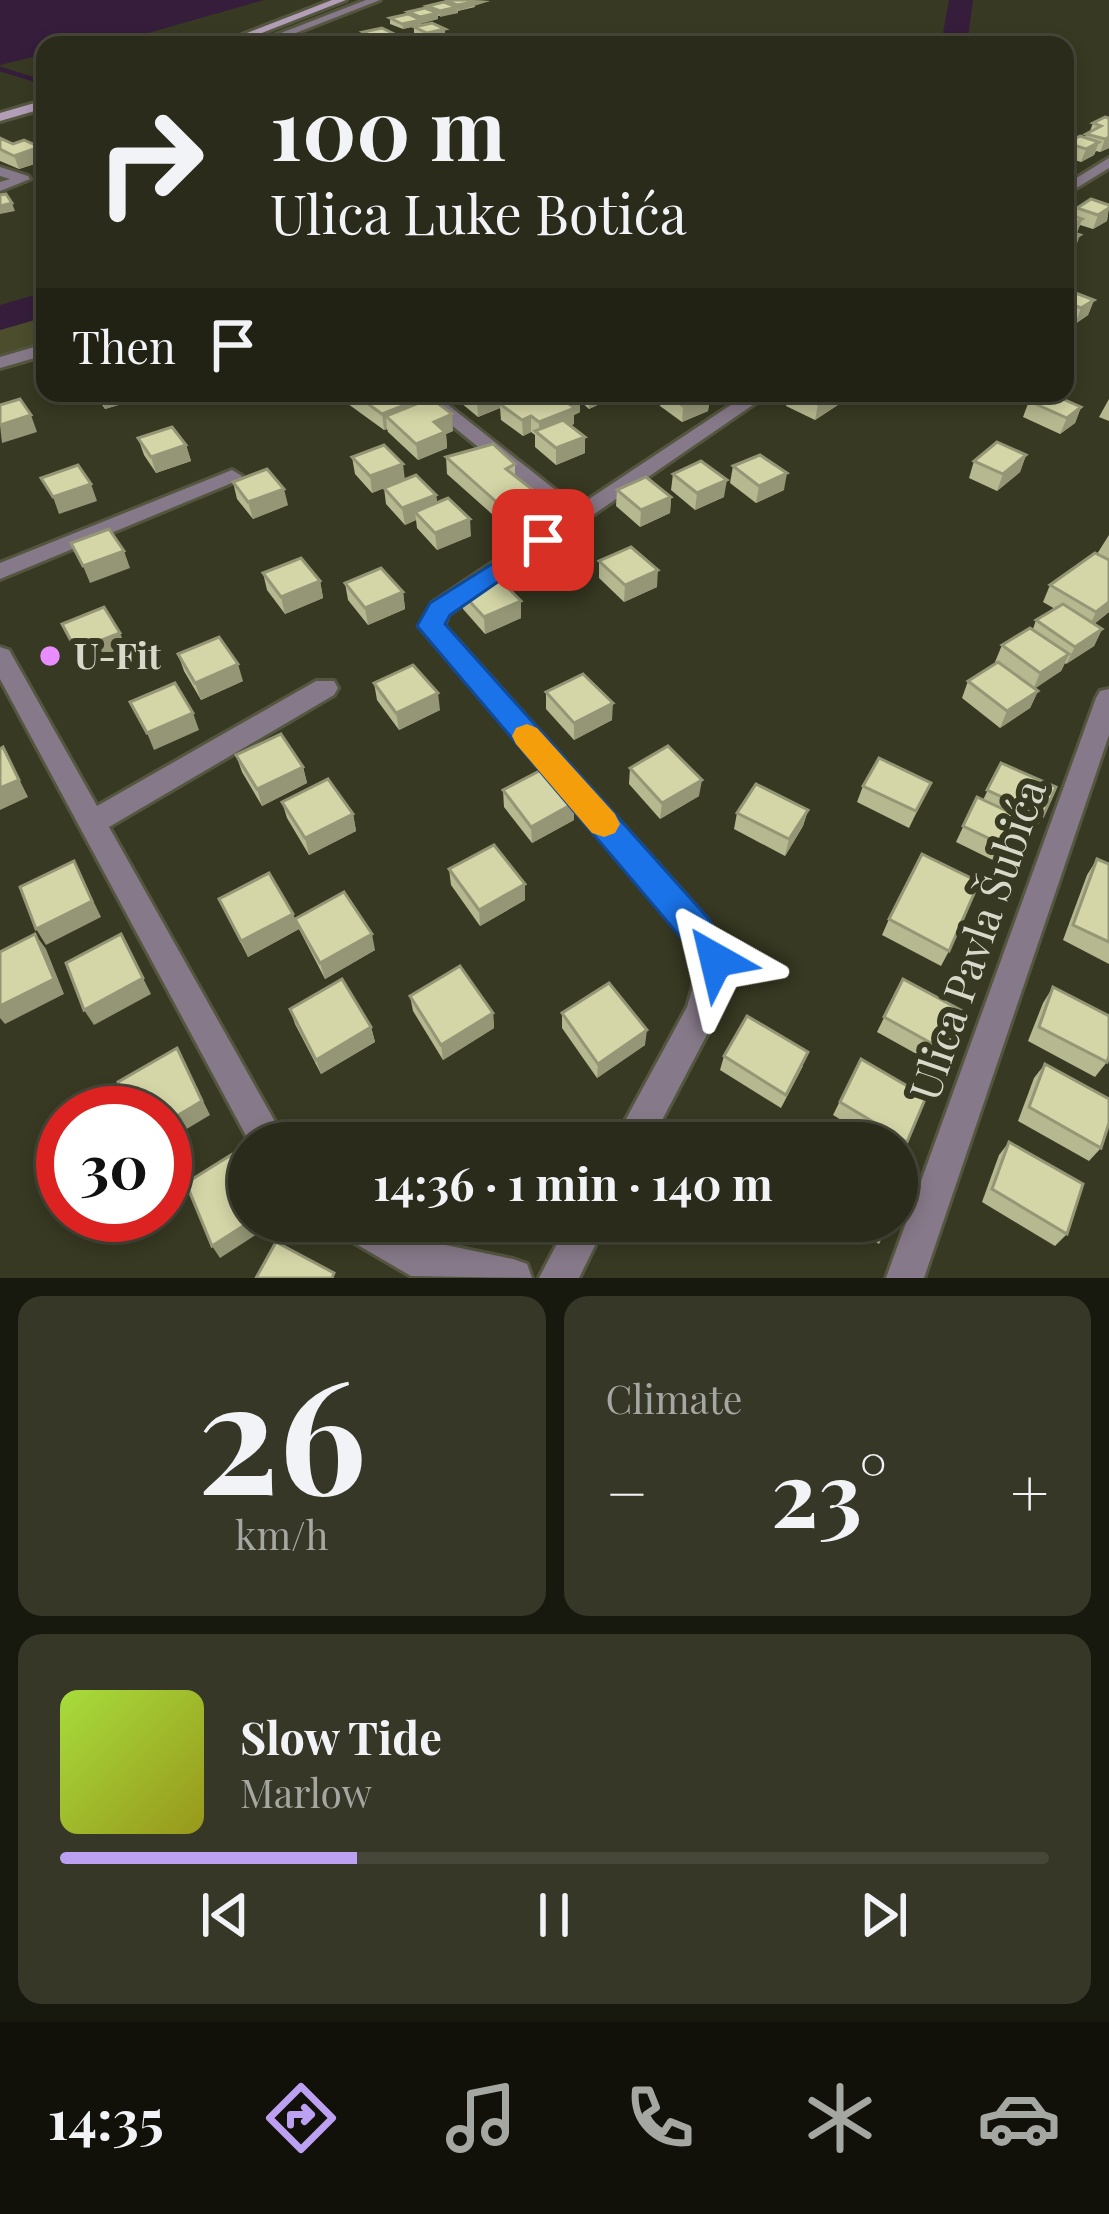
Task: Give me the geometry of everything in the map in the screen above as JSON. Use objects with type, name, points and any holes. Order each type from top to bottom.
[{"type":"main road","points":[[245,36],[341,0]]},
{"type":"main road","points":[[0,117],[36,107]]},
{"type":"street","points":[[279,36],[375,0]]},
{"type":"street","points":[[1074,185],[1109,162]]},
{"type":"street","points":[[0,171],[23,179]]},
{"type":"street","points":[[0,187],[36,175]]},
{"type":"street","points":[[0,363],[36,352]]},
{"type":"street","points":[[433,402],[577,517]]},
{"type":"street","points":[[642,1122],[702,1012],[716,960],[696,929],[430,626],[440,609],[748,402]]},
{"type":"street","points":[[0,572],[232,476]]},
{"type":"street","points":[[0,656],[256,1122]]},
{"type":"street","points":[[91,824],[325,688]]},
{"type":"street","name":"Ulica Pavla Šubića","points":[[905,1278],[1105,718]]},
{"type":"street","points":[[386,1242],[411,1257],[513,1278]]},
{"type":"street","points":[[558,1278],[578,1242]]},
{"type":"green space","points":[[36,315],[36,346],[0,357],[0,326]]},
{"type":"shaded area","points":[[0,0],[264,0],[138,36],[36,36],[36,56],[0,65]]},
{"type":"building","points":[[444,2],[457,7],[440,11],[427,6]]},
{"type":"building","points":[[425,8],[438,13],[420,17],[408,12]]},
{"type":"building","points":[[408,14],[421,20],[402,24],[390,18]]},
{"type":"building","points":[[432,23],[445,29],[427,33],[414,27]]},
{"type":"building","points":[[382,28],[394,34],[371,36],[363,32]]},
{"type":"building","points":[[1109,118],[1109,137],[1086,134],[1101,126],[1093,123]]},
{"type":"building","points":[[1080,136],[1099,142],[1086,149],[1074,145]]},
{"type":"building","points":[[0,138],[36,145],[14,156],[0,149]]},
{"type":"building","points":[[6,194],[12,203],[0,206],[0,195]]},
{"type":"building","points":[[1091,199],[1109,208],[1098,215],[1077,208]]},
{"type":"building","points":[[1074,292],[1094,300],[1081,308],[1074,305]]},
{"type":"building","points":[[20,399],[31,415],[0,425],[0,405]]},
{"type":"building","points":[[365,402],[413,402],[382,414]]},
{"type":"building","points":[[421,402],[436,402],[452,414],[434,422],[445,432],[416,444],[386,416]]},
{"type":"building","points":[[566,402],[575,408],[539,422],[531,416],[522,420],[500,404]]},
{"type":"building","points":[[1031,402],[1070,402],[1081,407],[1067,418]]},
{"type":"building","points":[[563,420],[585,437],[556,448],[535,431]]},
{"type":"building","points":[[172,427],[186,445],[151,457],[138,438]]},
{"type":"building","points":[[997,442],[1026,455],[1003,474],[974,461]]},
{"type":"building","points":[[493,444],[515,464],[506,469],[533,490],[501,506],[446,457]]},
{"type":"building","points":[[384,445],[403,464],[370,476],[352,457]]},
{"type":"building","points":[[760,455],[787,473],[759,486],[733,466]]},
{"type":"building","points":[[701,461],[727,480],[697,493],[673,474]]},
{"type":"building","points":[[78,465],[91,484],[53,497],[41,478]]},
{"type":"building","points":[[267,469],[284,489],[248,502],[233,482]]},
{"type":"building","points":[[416,475],[436,495],[402,508],[384,488]]},
{"type":"building","points":[[646,477],[671,497],[641,510],[617,490]]},
{"type":"building","points":[[448,498],[470,519],[435,533],[415,512]]},
{"type":"building","points":[[109,529],[124,551],[83,566],[71,543]]},
{"type":"building","points":[[565,537],[590,559],[556,574],[532,551]]},
{"type":"building","points":[[631,547],[658,570],[625,585],[599,561]]},
{"type":"building","points":[[1095,553],[1109,560],[1109,602],[1096,612],[1050,585]]},
{"type":"building","points":[[301,558],[320,581],[281,597],[263,573]]},
{"type":"building","points":[[381,568],[403,592],[365,608],[345,583]]},
{"type":"building","points":[[496,576],[521,601],[484,617],[461,592]]},
{"type":"building","points":[[1063,604],[1102,629],[1075,647],[1036,620]]},
{"type":"building","points":[[104,607],[120,633],[76,650],[62,624]]},
{"type":"building","points":[[1030,628],[1069,654],[1040,673],[1002,645]]},
{"type":"building","points":[[219,637],[238,664],[195,683],[178,654]]},
{"type":"building","points":[[998,662],[1038,691],[1007,711],[968,681]]},
{"type":"building","points":[[413,665],[438,693],[396,713],[374,683]]},
{"type":"building","points":[[583,674],[613,703],[574,723],[546,692]]},
{"type":"building","points":[[175,683],[193,713],[147,733],[130,702]]},
{"type":"building","points":[[281,734],[303,767],[257,789],[236,755]]},
{"type":"building","points":[[668,746],[702,780],[662,803],[630,768]]},
{"type":"building","points":[[3,747],[19,780],[0,788],[0,749]]},
{"type":"building","points":[[879,758],[931,783],[916,811],[863,786]]},
{"type":"building","points":[[1001,763],[1056,787],[1043,816],[987,790]]},
{"type":"building","points":[[543,769],[574,803],[531,827],[503,790]]},
{"type":"building","points":[[328,779],[353,814],[305,838],[282,802]]},
{"type":"building","points":[[756,784],[808,810],[789,839],[737,813]]},
{"type":"building","points":[[977,797],[1033,823],[1020,853],[963,826]]},
{"type":"building","points":[[494,845],[525,884],[479,910],[449,869]]},
{"type":"building","points":[[922,854],[979,882],[949,951],[889,919]]},
{"type":"building","points":[[1097,859],[1109,864],[1109,942],[1073,925]]},
{"type":"building","points":[[74,861],[92,901],[36,929],[20,887]]},
{"type":"building","points":[[269,873],[293,914],[241,941],[219,899]]},
{"type":"building","points":[[344,892],[372,934],[320,963],[295,919]]},
{"type":"building","points":[[35,934],[54,979],[0,1006],[0,952]]},
{"type":"building","points":[[121,934],[143,978],[84,1010],[66,963]]},
{"type":"building","points":[[460,966],[493,1013],[441,1045],[410,996]]},
{"type":"building","points":[[342,979],[371,1027],[316,1060],[290,1009]]},
{"type":"building","points":[[903,979],[966,1013],[949,1053],[884,1017]]},
{"type":"building","points":[[609,983],[647,1030],[598,1064],[562,1013]]},
{"type":"building","points":[[1053,987],[1109,1016],[1107,1062],[1039,1027]]},
{"type":"building","points":[[747,1016],[808,1052],[786,1095],[724,1056]]},
{"type":"building","points":[[177,1048],[202,1101],[192,1107],[192,1086],[120,1086],[118,1082]]},
{"type":"building","points":[[861,1059],[926,1097],[915,1122],[874,1122],[840,1102]]},
{"type":"building","points":[[1045,1064],[1109,1099],[1109,1123],[1101,1148],[1029,1107]]},
{"type":"building","points":[[1009,1142],[1083,1184],[1067,1234],[992,1189]]},
{"type":"building","points":[[228,1157],[228,1236],[212,1246],[192,1198],[192,1179]]},
{"type":"building","points":[[276,1242],[334,1273],[332,1278],[256,1278]]},
{"type":"waterway","points":[[955,36],[961,0]]},
{"type":"waterway","points":[[0,69],[36,80]]},
{"type":"waterway","points":[[0,318],[36,307]]},
{"type":"slow traffic","points":[[527,736],[604,824]]},
{"type":"place","name":"U-Fit","points":[[50,656]]},
{"type":"route","points":[[543,540],[440,609],[430,626],[696,929],[716,960]]}]
